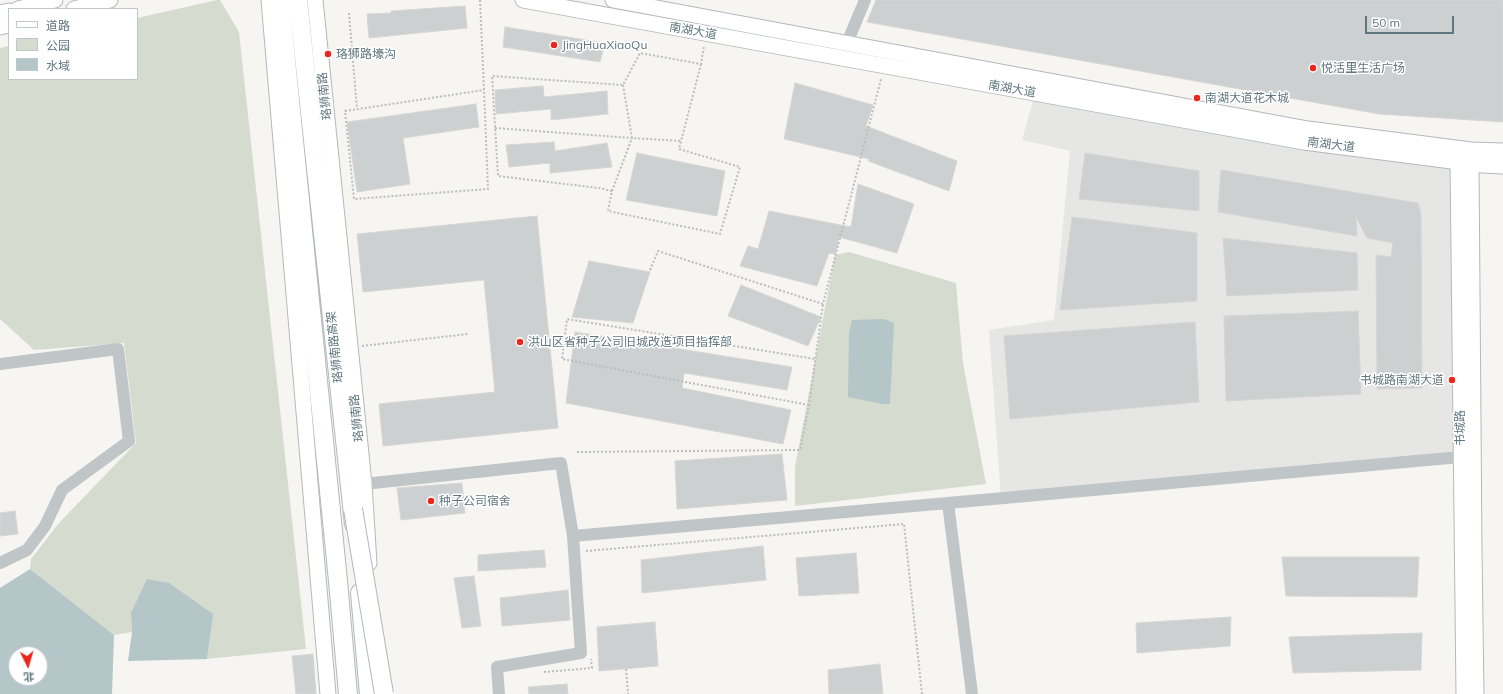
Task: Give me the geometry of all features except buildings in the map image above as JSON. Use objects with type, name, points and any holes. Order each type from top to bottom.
[{"type":"highway","name":"珞狮南路高架","points":[[298,0],[352,509],[369,694]]},
{"type":"highway","name":"珞狮南路高架","points":[[274,5],[338,581],[348,694]]},
{"type":"highway","points":[[352,509],[384,694]]},
{"type":"main road","points":[[22,8],[55,0]]},
{"type":"main road","points":[[78,8],[110,0]]},
{"type":"main road","points":[[266,0],[274,5],[328,694]]},
{"type":"main road","name":"珞狮南路","points":[[315,0],[364,484],[381,694]]},
{"type":"main road","name":"南湖大道","points":[[523,0],[1304,142],[1503,166]]},
{"type":"main road","name":"南湖大道","points":[[613,0],[1308,129],[1471,150],[1503,151]]},
{"type":"main road","name":"书城路","points":[[1464,694],[1461,457],[1465,162]]},
{"type":"main road","name":"书城路","points":[[1465,162],[1476,694]]},
{"type":"street","points":[[847,43],[865,0]]},
{"type":"street","points":[[0,364],[118,349],[129,441],[62,490],[45,526],[27,550],[0,563]]},
{"type":"street","points":[[573,536],[1461,457]]},
{"type":"street","points":[[364,484],[562,464],[573,536],[581,653],[497,667],[498,694]]},
{"type":"street","points":[[948,503],[972,694]]},
{"type":"path","points":[[480,0],[484,90],[488,189],[354,199],[345,111],[484,90]]},
{"type":"path","points":[[349,13],[357,109]]},
{"type":"path","points":[[701,64],[640,53],[623,85],[632,138],[612,191],[608,211],[720,234],[740,167],[679,149],[701,64],[707,34]]},
{"type":"path","points":[[577,452],[800,450],[809,405],[823,304],[884,66]]},
{"type":"path","points":[[612,191],[599,188],[498,176],[492,76],[623,85]]},
{"type":"path","points":[[495,128],[681,141]]},
{"type":"path","points":[[650,270],[658,250],[823,304]]},
{"type":"path","points":[[809,405],[562,359],[567,319],[815,359]]},
{"type":"path","points":[[350,348],[468,334]]},
{"type":"path","points":[[585,551],[904,524],[922,694]]},
{"type":"path","points":[[538,673],[592,668],[591,652]]},
{"type":"path","points":[[626,669],[628,694]]},
{"type":"shaded area","points":[[1035,93],[1458,161],[1461,457],[1001,499],[989,330],[1054,320],[1070,151],[1022,140]]},
{"type":"green space","points":[[220,0],[239,32],[306,649],[207,659],[212,614],[131,613],[132,632],[114,635],[30,569],[31,559],[59,523],[136,443],[124,343],[34,350],[0,319],[0,48],[8,46],[8,80],[138,80],[138,18]]},
{"type":"green space","points":[[849,252],[956,283],[963,363],[986,484],[795,506],[795,467],[835,255]]},
{"type":"water","points":[[884,319],[894,323],[890,404],[848,397],[849,333],[852,320]]},
{"type":"water","points":[[30,569],[114,635],[112,694],[0,694],[0,588]]},
{"type":"water","points":[[147,579],[169,583],[213,614],[207,659],[128,661],[132,632],[131,613]]},
{"type":"place","name":"JingHuaXiaoQu","points":[[554,45]]},
{"type":"place","name":"珞狮路壕沟","points":[[328,54]]},
{"type":"place","name":"悦活里生活广场","points":[[1313,68]]},
{"type":"place","name":"南湖大道花木城","points":[[1197,98]]},
{"type":"place","name":"洪山区省种子公司旧城改造项目指挥部","points":[[520,342]]},
{"type":"place","name":"书城路南湖大道","points":[[1452,380]]},
{"type":"place","name":"种子公司宿舍","points":[[431,501]]}]
